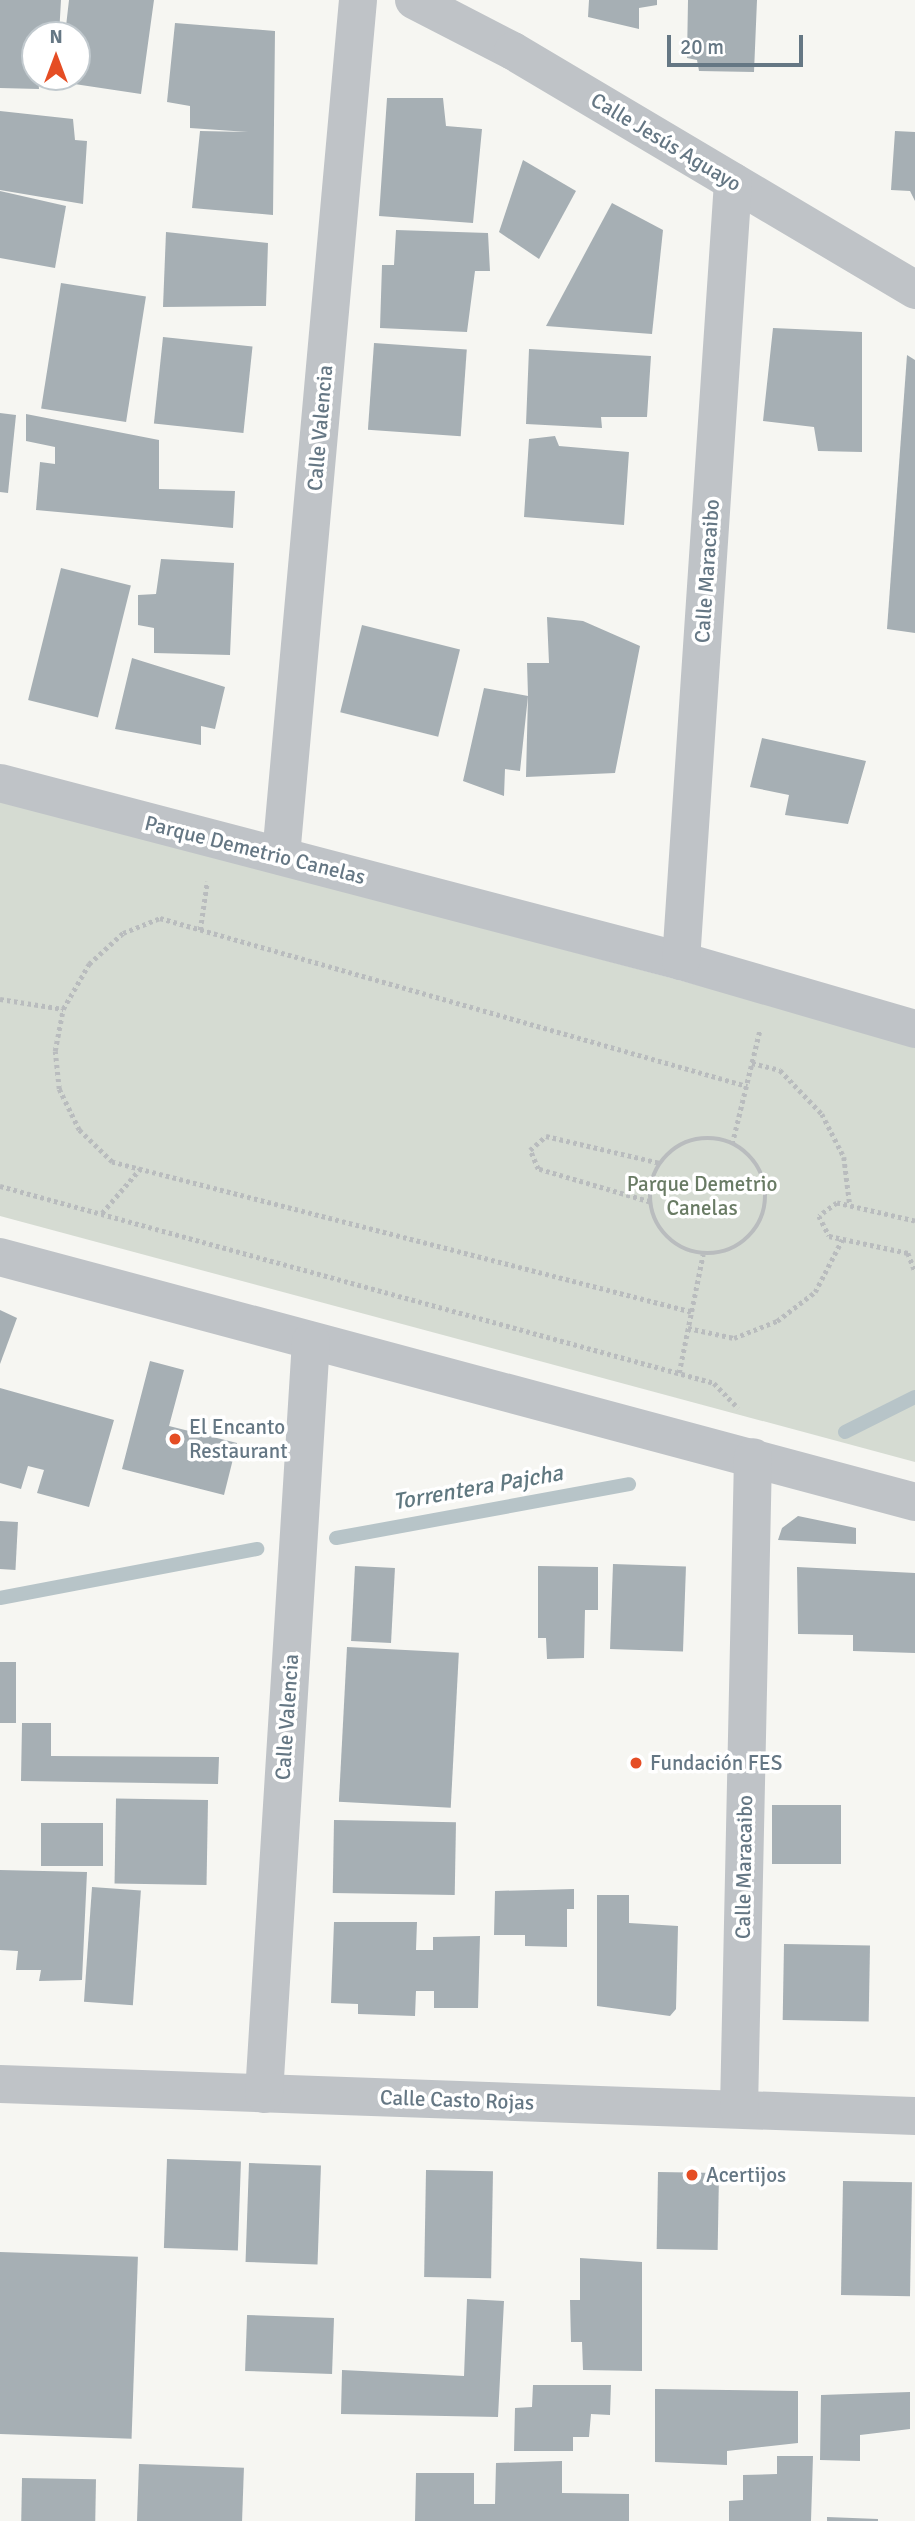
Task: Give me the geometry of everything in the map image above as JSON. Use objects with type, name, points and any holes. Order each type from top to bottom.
[{"type":"street","name":"Calle Valencia","points":[[281,856],[358,0]]},
{"type":"street","name":"Calle Jesús Aguayo","points":[[414,0],[733,181],[915,290]]},
{"type":"street","name":"Calle Maracaibo","points":[[681,961],[733,181]]},
{"type":"street","name":"Parque Demetrio Canelas","points":[[0,783],[681,961],[915,1029]]},
{"type":"street","points":[[0,1257],[915,1502]]},
{"type":"street","name":"Calle Valencia","points":[[264,2094],[311,1341]]},
{"type":"street","name":"Calle Maracaibo","points":[[739,2109],[753,1457]]},
{"type":"street","name":"Calle Casto Rojas","points":[[0,2084],[915,2116]]},
{"type":"path","points":[[200,930],[208,876]]},
{"type":"path","points":[[691,1311],[112,1162],[79,1130],[59,1089],[55,1051],[63,1009],[89,964],[123,933],[160,918],[747,1086]]},
{"type":"path","points":[[0,999],[63,1009]]},
{"type":"path","points":[[732,1144],[761,1024]]},
{"type":"path","points":[[752,1063],[779,1070],[822,1114],[844,1157],[850,1206]]},
{"type":"path","points":[[650,1202],[538,1169],[530,1150],[546,1136],[660,1163]]},
{"type":"path","points":[[692,1141],[732,1144],[758,1167],[765,1193],[761,1219],[738,1246],[703,1254],[667,1237],[650,1202],[660,1163],[692,1141]]},
{"type":"path","points":[[102,1213],[140,1169]]},
{"type":"path","points":[[0,1186],[714,1383],[737,1408],[749,1411]]},
{"type":"path","points":[[915,1221],[831,1204],[820,1216],[825,1233],[842,1240],[908,1253],[915,1271]]},
{"type":"path","points":[[688,1328],[734,1338],[777,1321],[815,1292],[842,1240]]},
{"type":"path","points":[[679,1374],[703,1254]]},
{"type":"green space","name":"Parque Demetrio Canelas","points":[[0,799],[915,1043],[915,1462],[0,1216]]},
{"type":"building","points":[[0,0],[61,0],[60,21],[21,21],[21,89],[0,88]]},
{"type":"building","points":[[69,0],[154,0],[141,94],[91,86],[91,21],[67,21]]},
{"type":"building","points":[[589,0],[657,0],[657,5],[639,8],[639,29],[588,17]]},
{"type":"building","points":[[688,0],[757,0],[754,72],[699,71],[697,60],[687,58]]},
{"type":"building","points":[[175,23],[275,31],[273,215],[192,208],[200,131],[248,132],[190,128],[190,106],[167,102]]},
{"type":"building","points":[[387,98],[443,98],[446,126],[482,129],[473,223],[379,216]]},
{"type":"building","points":[[0,111],[73,119],[75,140],[87,141],[83,204],[0,190]]},
{"type":"building","points":[[895,131],[915,132],[915,201],[910,191],[891,190]]},
{"type":"building","points":[[523,160],[576,191],[539,259],[499,232]]},
{"type":"building","points":[[0,191],[66,206],[55,268],[0,258]]},
{"type":"building","points":[[612,203],[663,230],[652,334],[546,326]]},
{"type":"building","points":[[396,230],[488,233],[490,271],[475,271],[467,332],[380,328],[382,265],[394,265]]},
{"type":"building","points":[[166,232],[268,243],[266,306],[163,307]]},
{"type":"building","points":[[61,283],[146,296],[126,422],[41,408]]},
{"type":"building","points":[[773,328],[862,332],[862,452],[818,451],[814,427],[763,421]]},
{"type":"building","points":[[163,337],[253,346],[243,433],[154,424]]},
{"type":"building","points":[[374,343],[467,349],[461,436],[368,430]]},
{"type":"building","points":[[529,349],[651,356],[647,417],[601,417],[602,428],[526,424]]},
{"type":"building","points":[[907,355],[915,360],[915,633],[887,629]]},
{"type":"building","points":[[0,413],[16,415],[8,493],[0,492]]},
{"type":"building","points":[[26,414],[159,440],[159,489],[235,491],[233,528],[36,510],[40,462],[55,464],[55,447],[26,441]]},
{"type":"building","points":[[555,436],[559,446],[629,452],[624,525],[524,517],[529,439]]},
{"type":"building","points":[[161,559],[234,563],[230,655],[154,653],[154,628],[138,625],[138,595],[156,594]]},
{"type":"building","points":[[61,568],[131,585],[98,717],[28,700]]},
{"type":"building","points":[[547,617],[583,621],[640,646],[615,773],[526,777],[527,663],[549,663]]},
{"type":"building","points":[[362,625],[460,649],[438,737],[340,712]]},
{"type":"building","points":[[132,658],[225,687],[215,729],[201,726],[201,745],[115,729]]},
{"type":"building","points":[[484,688],[528,696],[520,771],[505,769],[504,796],[463,781]]},
{"type":"building","points":[[762,738],[866,761],[848,824],[785,815],[789,795],[750,787]]},
{"type":"building","points":[[0,1310],[17,1318],[0,1364]]},
{"type":"building","points":[[150,1361],[184,1370],[169,1426],[237,1443],[224,1495],[122,1469]]},
{"type":"building","points":[[0,1388],[114,1420],[89,1507],[37,1493],[44,1470],[28,1466],[21,1489],[0,1483]]},
{"type":"building","points":[[798,1516],[856,1528],[856,1544],[778,1540],[782,1528]]},
{"type":"building","points":[[0,1521],[18,1522],[15,1570],[0,1569]]},
{"type":"building","points":[[613,1564],[686,1567],[683,1651],[610,1649]]},
{"type":"building","points":[[355,1566],[395,1568],[391,1643],[351,1641]]},
{"type":"building","points":[[538,1566],[598,1567],[598,1610],[585,1610],[584,1658],[547,1659],[546,1638],[538,1638]]},
{"type":"building","points":[[797,1567],[915,1573],[915,1653],[853,1651],[853,1635],[798,1634]]},
{"type":"building","points":[[347,1647],[459,1653],[451,1808],[339,1802]]},
{"type":"building","points":[[0,1662],[16,1662],[16,1723],[0,1723]]},
{"type":"building","points":[[22,1723],[51,1723],[51,1756],[219,1757],[218,1784],[21,1781]]},
{"type":"building","points":[[116,1798],[208,1800],[207,1885],[115,1883]]},
{"type":"building","points":[[772,1805],[841,1805],[841,1864],[772,1864]]},
{"type":"building","points":[[334,1820],[456,1822],[455,1895],[333,1893]]},
{"type":"building","points":[[41,1823],[103,1823],[103,1866],[41,1866]]},
{"type":"building","points":[[0,1870],[87,1872],[82,1980],[39,1981],[41,1970],[16,1970],[18,1951],[0,1950]]},
{"type":"building","points":[[92,1887],[141,1890],[133,2005],[84,2002]]},
{"type":"building","points":[[574,1889],[574,1909],[567,1909],[567,1947],[525,1946],[525,1935],[494,1935],[495,1891]]},
{"type":"building","points":[[597,1895],[629,1895],[629,1923],[678,1926],[676,2009],[670,2016],[597,2006]]},
{"type":"building","points":[[334,1922],[417,1922],[416,1950],[433,1950],[433,1937],[480,1936],[478,2008],[434,2008],[434,1991],[416,1991],[415,2016],[358,2014],[358,2004],[331,2003]]},
{"type":"building","points":[[784,1944],[870,1946],[869,2021],[783,2020]]},
{"type":"building","points":[[167,2159],[241,2162],[238,2251],[164,2248]]},
{"type":"building","points":[[249,2163],[321,2166],[318,2264],[246,2262]]},
{"type":"building","points":[[426,2170],[493,2171],[491,2278],[424,2277]]},
{"type":"building","points":[[658,2172],[719,2173],[718,2250],[657,2249]]},
{"type":"building","points":[[843,2181],[912,2182],[910,2296],[841,2295]]},
{"type":"building","points":[[0,2252],[138,2257],[132,2439],[0,2434]]},
{"type":"building","points":[[580,2258],[642,2262],[642,2371],[583,2370],[582,2342],[571,2342],[570,2300],[580,2300]]},
{"type":"building","points":[[467,2299],[504,2301],[498,2417],[341,2414],[342,2370],[464,2376]]},
{"type":"building","points":[[247,2315],[334,2318],[332,2374],[245,2371]]},
{"type":"building","points":[[533,2385],[611,2385],[610,2415],[591,2414],[589,2437],[573,2437],[573,2451],[514,2451],[515,2408],[532,2407]]},
{"type":"building","points":[[655,2389],[798,2391],[798,2443],[727,2451],[727,2465],[655,2462]]},
{"type":"building","points":[[910,2392],[910,2429],[860,2435],[860,2461],[820,2460],[821,2395]]},
{"type":"building","points":[[777,2456],[813,2456],[811,2521],[729,2521],[729,2501],[743,2500],[743,2475],[777,2474]]},
{"type":"building","points":[[562,2461],[562,2493],[629,2494],[629,2521],[415,2521],[416,2473],[474,2473],[474,2504],[495,2504],[496,2463]]},
{"type":"building","points":[[139,2464],[244,2468],[242,2521],[137,2521]]},
{"type":"building","points":[[22,2478],[96,2479],[95,2521],[21,2521]]},
{"type":"building","points":[[827,2517],[878,2519],[878,2521],[827,2521]]},
{"type":"waterway","name":"Torrentera Pajcha","points":[[845,1432],[915,1397]]},
{"type":"waterway","name":"Torrentera Pajcha","points":[[336,1538],[629,1484]]},
{"type":"waterway","name":"Torrentera Pajcha","points":[[0,1598],[257,1549]]},
{"type":"place","name":"El Encanto Restaurant","points":[[175,1439]]},
{"type":"place","name":"Fundación FES","points":[[636,1763]]},
{"type":"place","name":"Acertijos","points":[[692,2175]]}]
